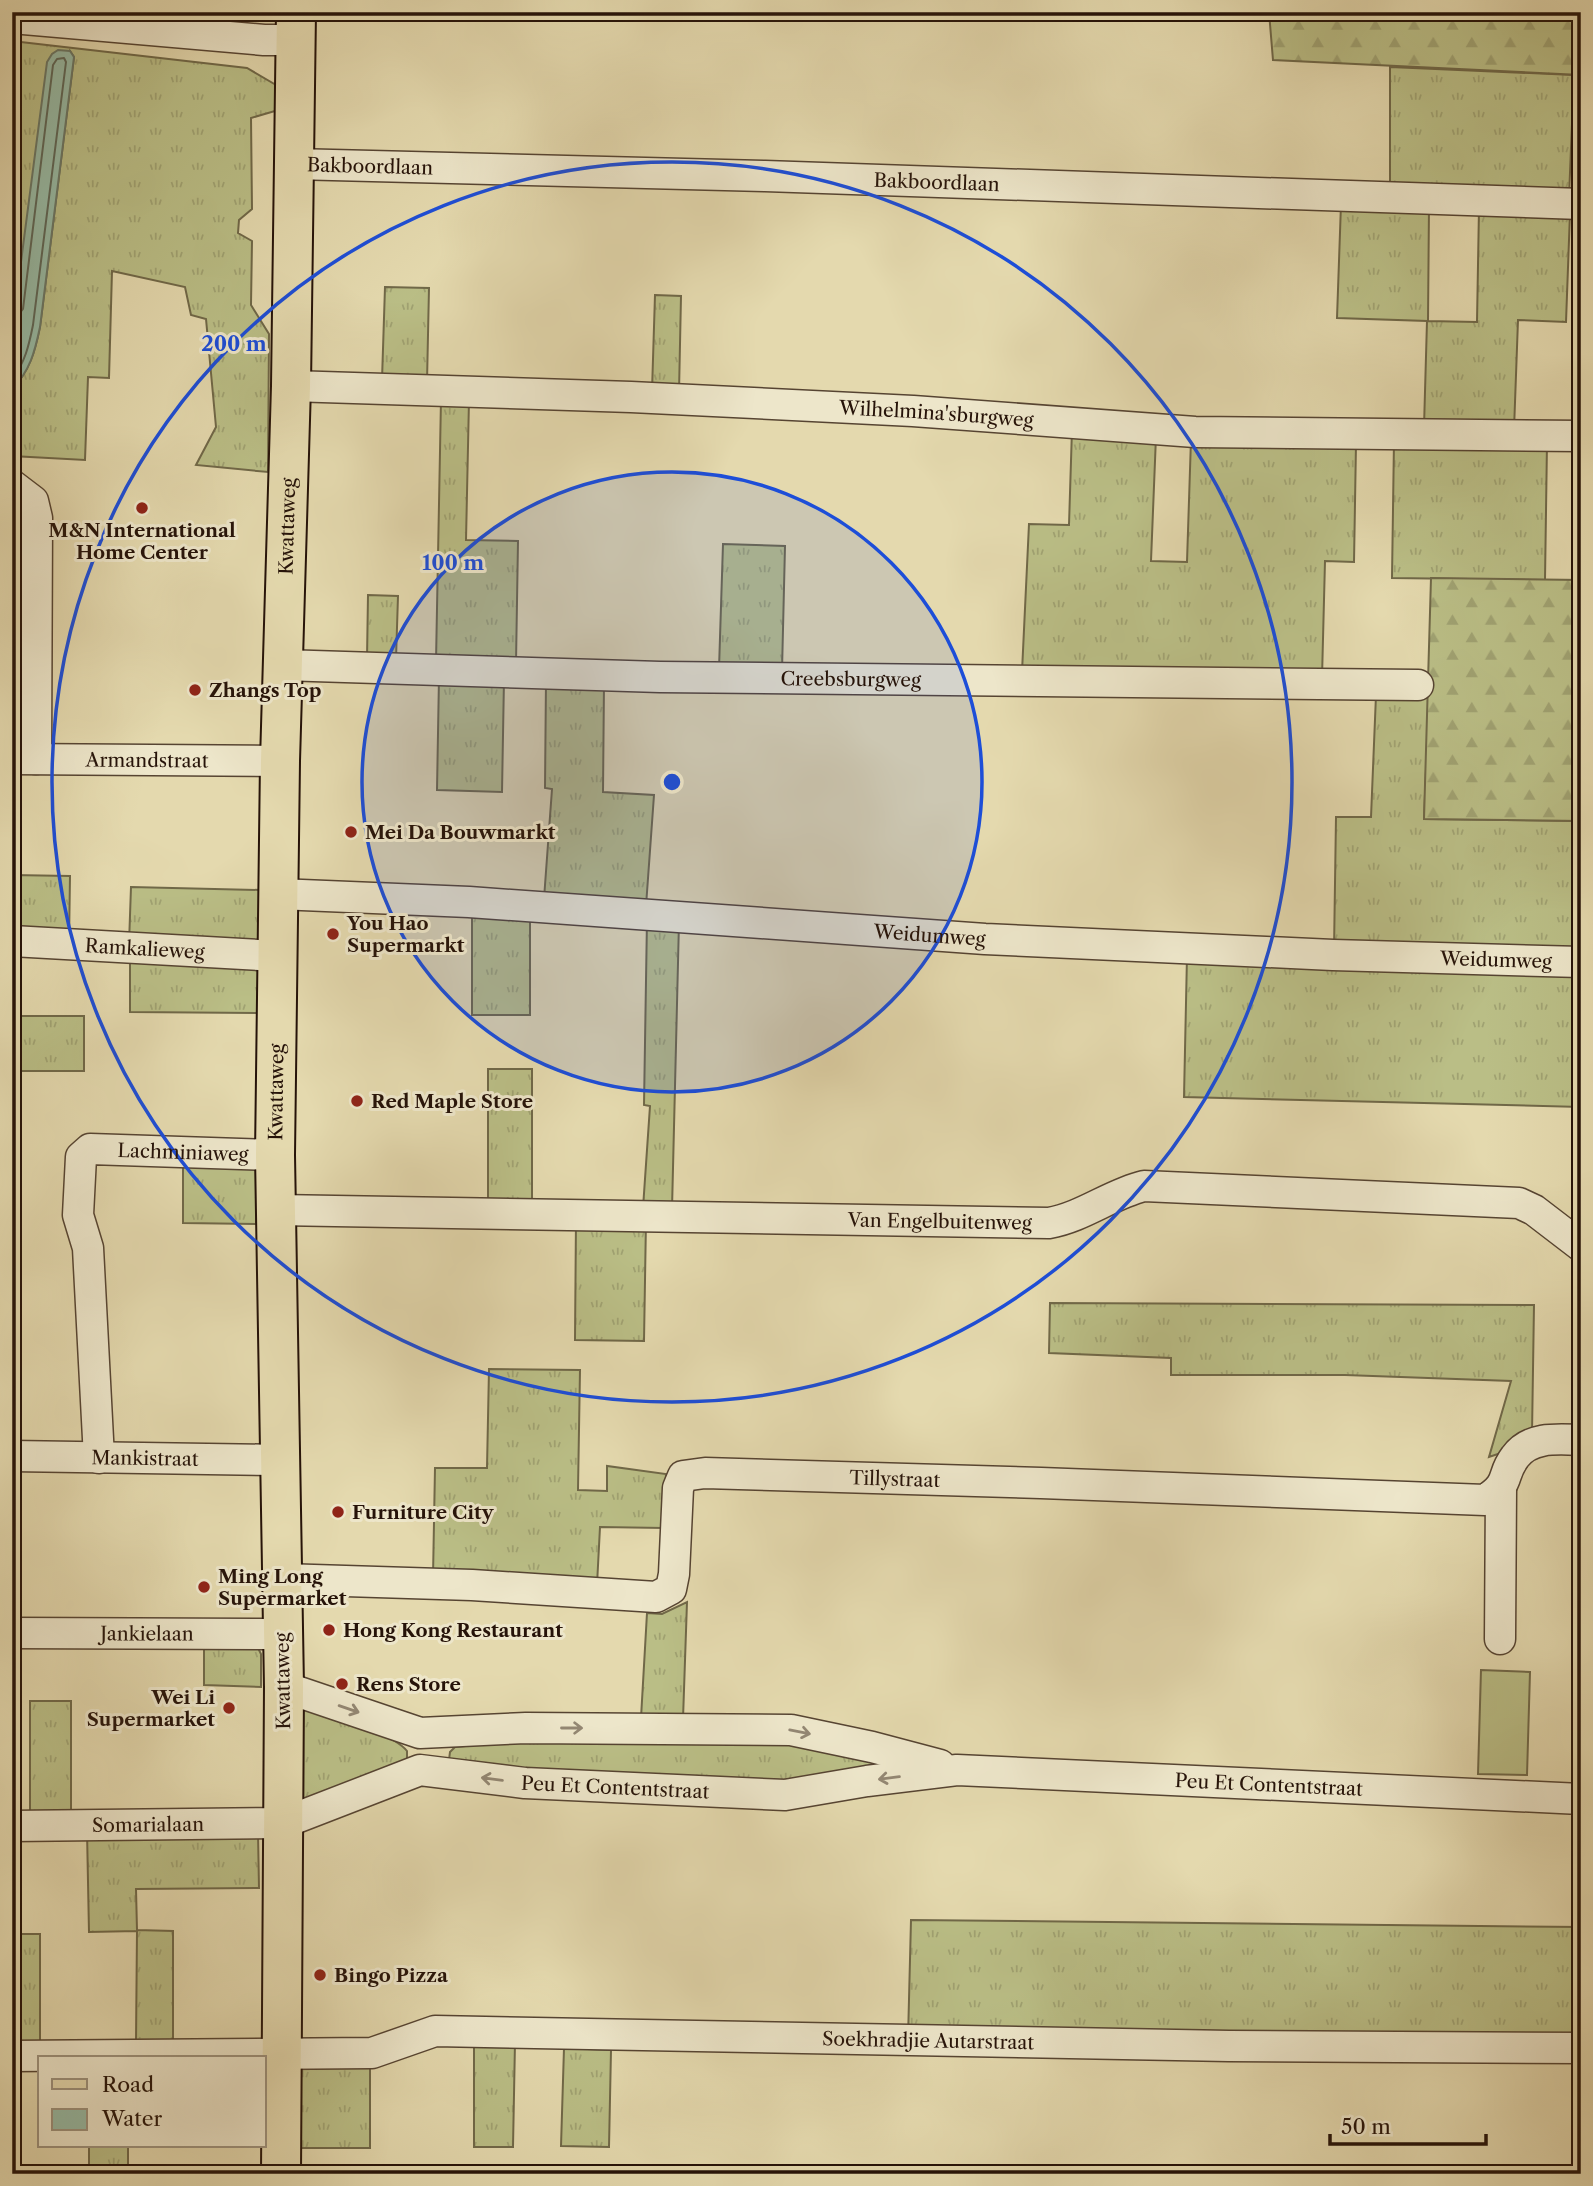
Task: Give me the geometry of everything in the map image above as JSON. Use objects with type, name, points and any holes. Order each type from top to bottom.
[{"type":"main road","name":"Kwattaweg","points":[[281,2174],[284,1687],[275,1155],[279,761],[291,386],[296,26]]},
{"type":"street","points":[[12,18],[264,40],[296,26]]},
{"type":"street","name":"Bakboordlaan","points":[[293,164],[765,176],[1581,204]]},
{"type":"street","name":"Wilhelmina'sburgweg","points":[[291,386],[617,396],[860,408],[1195,432],[1581,436]]},
{"type":"street","points":[[12,485],[33,501],[37,518],[24,759]]},
{"type":"street","name":"Creebsburgweg","points":[[282,664],[660,677],[1418,685]]},
{"type":"street","name":"Armandstraat","points":[[24,759],[279,761]]},
{"type":"street","name":"Weidumweg","points":[[278,894],[469,902],[985,939],[1345,956],[1581,962]]},
{"type":"street","name":"Ramkalieweg","points":[[12,941],[277,956]]},
{"type":"street","name":"Lachminiaweg","points":[[99,1458],[88,1248],[78,1215],[81,1157],[90,1149],[275,1155]]},
{"type":"street","name":"Van Engelbuitenweg","points":[[277,1210],[1049,1223],[1069,1218],[1144,1186],[1519,1203],[1534,1210],[1581,1246]]},
{"type":"street","points":[[1500,1639],[1501,1489],[1515,1457],[1528,1446],[1545,1439],[1581,1440]]},
{"type":"street","name":"Mankistraat","points":[[12,1456],[279,1460]]},
{"type":"street","name":"Tillystraat","points":[[282,1579],[472,1585],[656,1597],[671,1589],[678,1488],[683,1476],[705,1473],[1485,1500],[1501,1489]]},
{"type":"street","name":"Jankielaan","points":[[12,1633],[283,1634]]},
{"type":"street","name":"Peu Et Contentstraat","points":[[284,1687],[420,1733],[526,1728],[791,1730],[872,1747],[957,1770]]},
{"type":"street","points":[[420,1733],[420,1770]]},
{"type":"street","name":"Peu Et Contentstraat","points":[[283,1823],[420,1770],[525,1783],[785,1795],[957,1770],[1581,1798]]},
{"type":"street","name":"Somarialaan","points":[[12,1826],[283,1823]]},
{"type":"street","name":"Soekhradjie Autarstraat","points":[[12,2056],[372,2053],[435,2032],[1173,2045],[1581,2048]]},
{"type":"green space","points":[[1269,12],[1581,12],[1581,75],[1273,60]]},
{"type":"green space","points":[[12,41],[247,68],[276,85],[275,111],[251,118],[252,209],[239,220],[238,233],[252,241],[251,305],[269,334],[268,472],[196,465],[216,427],[206,319],[191,315],[185,287],[112,271],[109,378],[88,377],[85,460],[12,456],[12,389],[31,360],[40,327],[74,57],[70,51],[12,331]]},
{"type":"green space","points":[[1390,67],[1574,75],[1569,197],[1390,192]]},
{"type":"green space","points":[[1341,204],[1429,207],[1428,321],[1477,322],[1479,208],[1570,213],[1566,322],[1518,320],[1514,430],[1424,427],[1427,321],[1337,318]]},
{"type":"green space","points":[[385,287],[429,288],[427,382],[382,380]]},
{"type":"green space","points":[[655,295],[681,296],[679,392],[652,391]]},
{"type":"green space","points":[[441,399],[469,400],[466,540],[518,541],[516,663],[436,661]]},
{"type":"green space","points":[[1072,429],[1156,436],[1151,561],[1187,562],[1191,439],[1356,444],[1354,562],[1325,561],[1322,678],[1022,672],[1029,524],[1069,525]]},
{"type":"green space","points":[[1394,441],[1547,443],[1545,580],[1392,578]]},
{"type":"green space","points":[[723,544],[785,546],[782,671],[719,669]]},
{"type":"green space","points":[[1431,578],[1581,580],[1581,821],[1424,819]]},
{"type":"green space","points":[[368,595],[398,596],[396,659],[367,659]]},
{"type":"green space","points":[[439,677],[504,679],[502,792],[437,790]]},
{"type":"green space","points":[[546,681],[604,683],[603,792],[654,795],[646,906],[544,899],[552,789],[545,788]]},
{"type":"green space","points":[[1376,695],[1429,696],[1424,819],[1581,821],[1581,957],[1334,950],[1336,817],[1371,817]]},
{"type":"green space","points":[[12,875],[70,876],[69,943],[12,943]]},
{"type":"green space","points":[[131,887],[261,890],[260,947],[129,944]]},
{"type":"green space","points":[[472,909],[530,914],[530,1015],[472,1015]]},
{"type":"green space","points":[[647,919],[679,922],[672,1209],[643,1208],[650,1106],[644,1105]]},
{"type":"green space","points":[[1187,956],[1581,967],[1581,1107],[1184,1097]]},
{"type":"green space","points":[[130,962],[261,963],[261,1013],[130,1012]]},
{"type":"green space","points":[[12,1016],[84,1016],[84,1071],[12,1071]]},
{"type":"green space","points":[[488,1069],[532,1069],[532,1207],[488,1207]]},
{"type":"green space","points":[[183,1161],[257,1161],[256,1224],[183,1223]]},
{"type":"green space","points":[[576,1219],[646,1220],[644,1341],[575,1340]]},
{"type":"green space","points":[[1050,1303],[1534,1305],[1532,1434],[1510,1450],[1489,1457],[1511,1381],[1345,1375],[1171,1375],[1171,1358],[1049,1353]]},
{"type":"green space","points":[[489,1369],[580,1370],[578,1490],[607,1491],[607,1466],[666,1474],[664,1528],[600,1527],[597,1585],[433,1577],[435,1468],[487,1468]]},
{"type":"green space","points":[[687,1602],[683,1719],[641,1718],[647,1613],[662,1614]]},
{"type":"green space","points":[[204,1643],[257,1646],[261,1654],[261,1687],[204,1685]]},
{"type":"green space","points":[[1481,1670],[1530,1672],[1527,1775],[1478,1774]]},
{"type":"green space","points":[[30,1701],[71,1701],[71,1818],[30,1818]]},
{"type":"green space","points":[[305,1708],[388,1738],[407,1751],[407,1761],[302,1803],[296,1709]]},
{"type":"green space","points":[[771,1740],[867,1758],[873,1763],[873,1771],[791,1786],[599,1779],[449,1760],[450,1752],[455,1747],[507,1742]]},
{"type":"green space","points":[[87,1831],[258,1833],[259,1888],[136,1889],[137,1930],[173,1931],[173,2042],[136,2042],[137,1931],[89,1932]]},
{"type":"green space","points":[[911,1920],[1581,1927],[1581,2045],[908,2039]]},
{"type":"green space","points":[[12,1934],[40,1934],[40,2046],[12,2046]]},
{"type":"green space","points":[[474,2039],[515,2042],[513,2147],[474,2147]]},
{"type":"green space","points":[[564,2048],[611,2050],[609,2147],[561,2146]]},
{"type":"green space","points":[[297,2063],[370,2064],[370,2148],[294,2148]]},
{"type":"green space","points":[[89,2148],[128,2148],[128,2174],[89,2174]]},
{"type":"water","points":[[58,50],[70,51],[74,57],[40,327],[31,360],[12,389],[12,331],[47,62]]},
{"type":"place","name":"M&N International Home Center","points":[[142,508]]},
{"type":"place","name":"Zhangs Top","points":[[195,690]]},
{"type":"place","name":"Mei Da Bouwmarkt","points":[[351,832]]},
{"type":"place","name":"You Hao Supermarkt","points":[[333,934]]},
{"type":"place","name":"Red Maple Store","points":[[357,1101]]},
{"type":"place","name":"Furniture City","points":[[338,1512]]},
{"type":"place","name":"Ming Long Supermarket","points":[[204,1587]]},
{"type":"place","name":"Hong Kong Restaurant","points":[[329,1630]]},
{"type":"place","name":"Rens Store","points":[[342,1684]]},
{"type":"place","name":"Wei Li Supermarket","points":[[229,1708]]},
{"type":"place","name":"Bingo Pizza","points":[[320,1975]]}]
